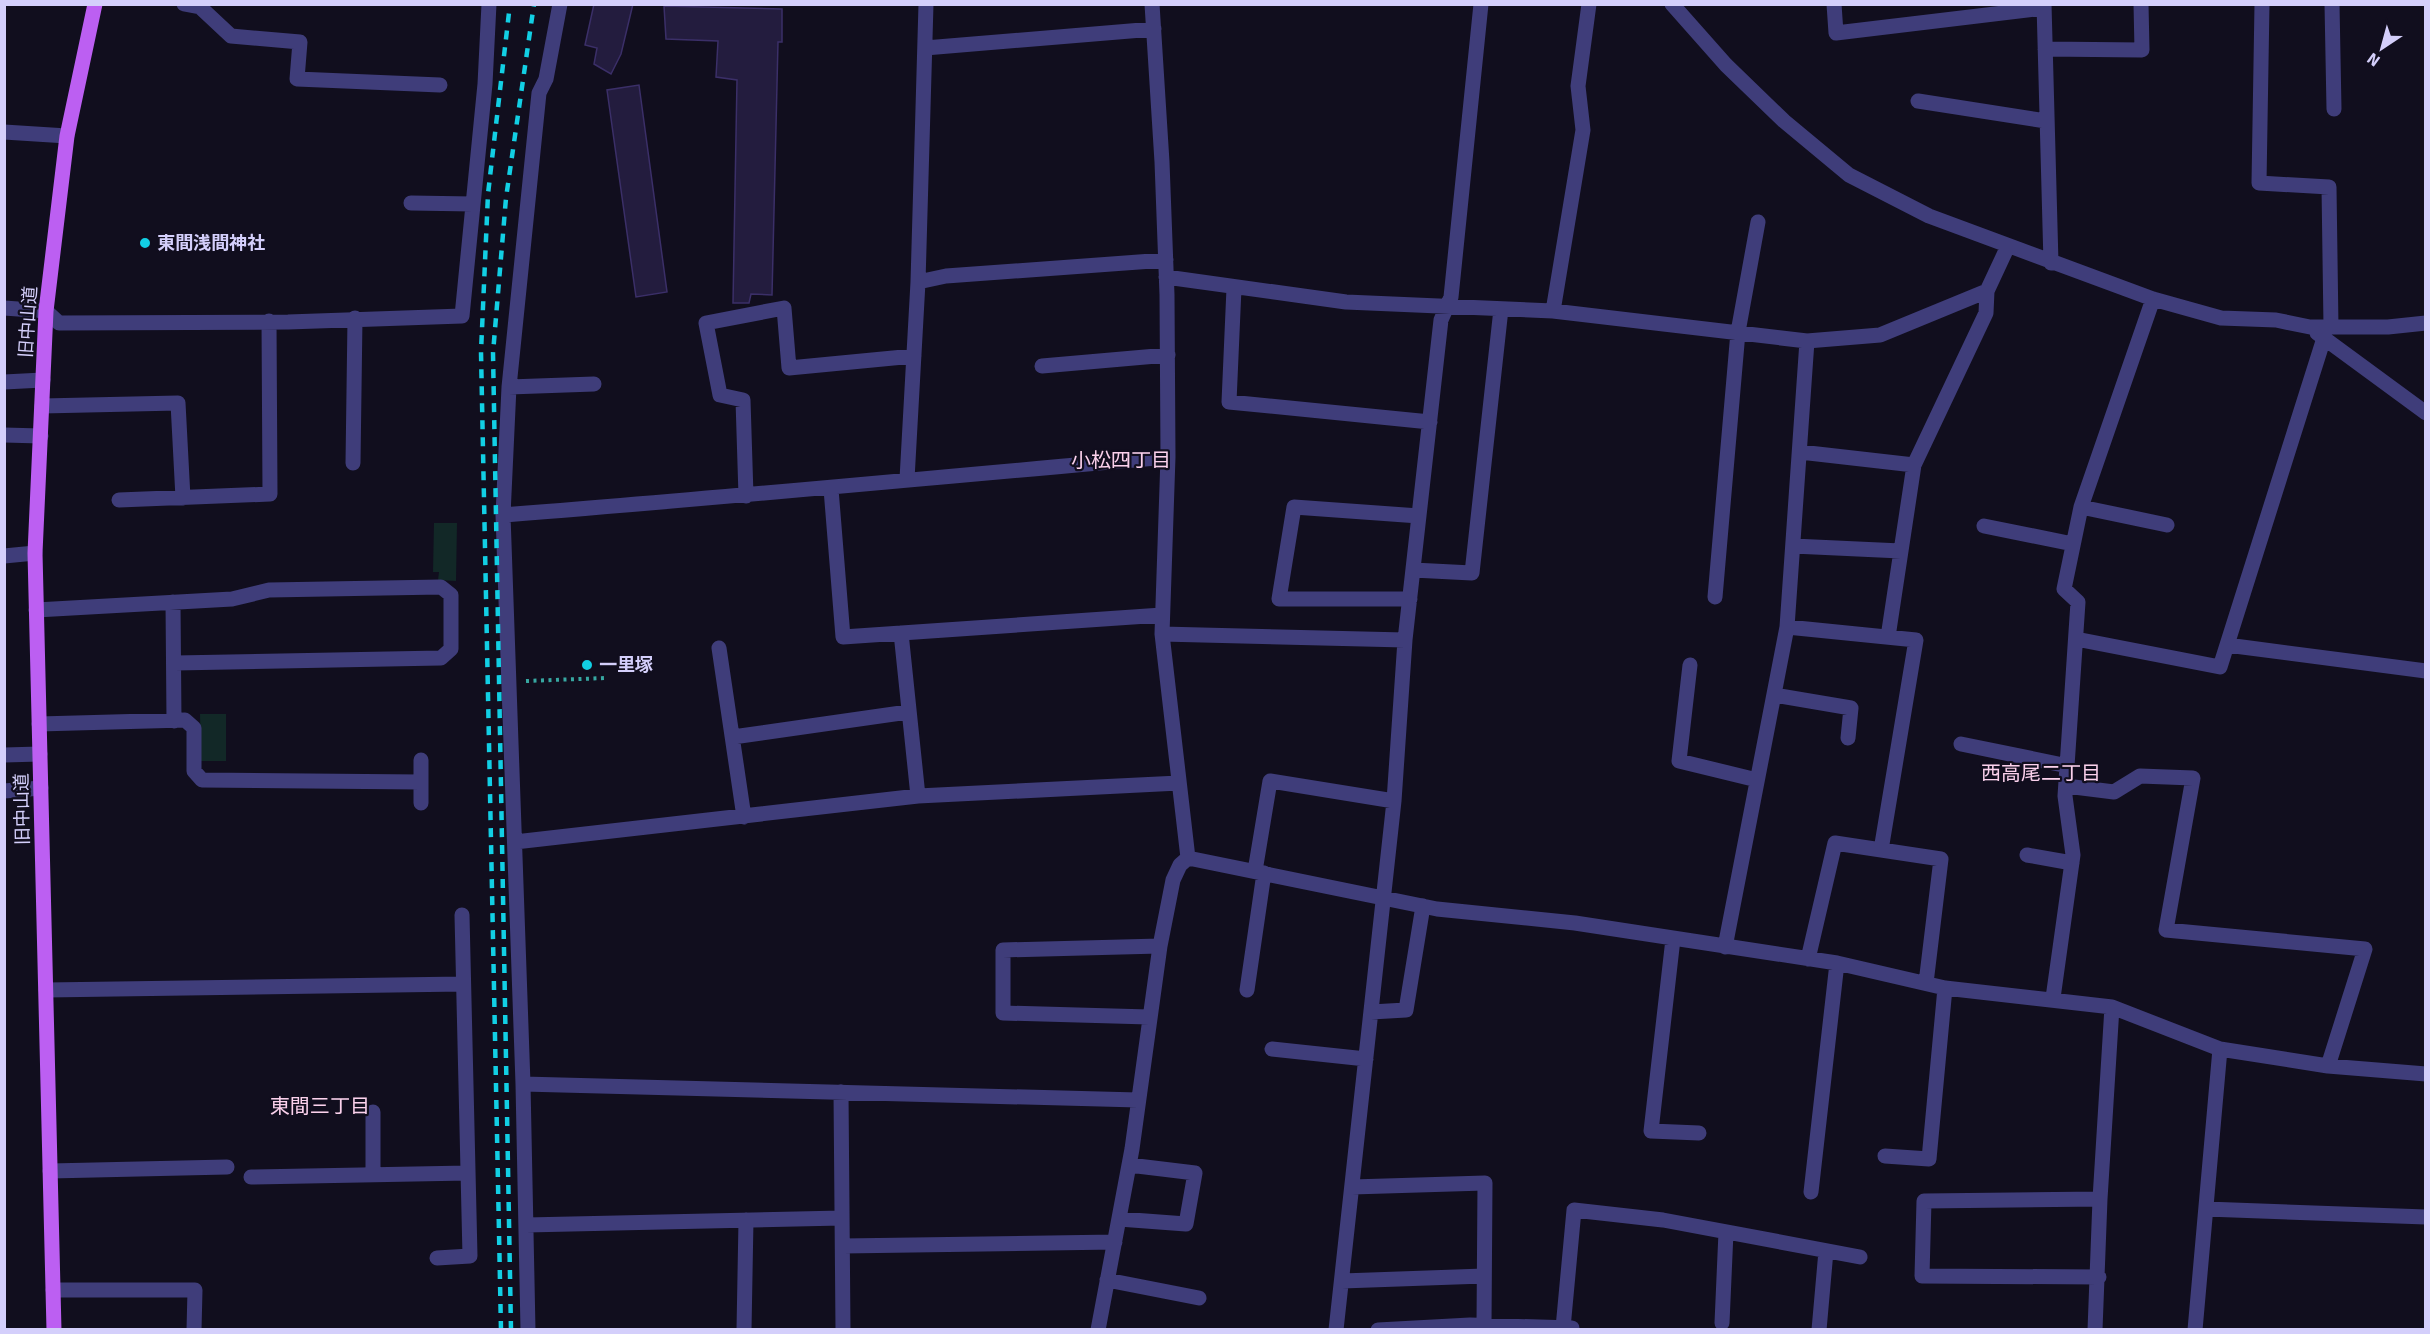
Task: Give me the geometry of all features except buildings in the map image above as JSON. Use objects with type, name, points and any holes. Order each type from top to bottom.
[{"type":"main road","name":"旧中山道","points":[[54,1329],[35,553],[46,310],[67,136],[95,4]]},
{"type":"street","points":[[184,4],[200,7],[231,36],[300,42],[297,79],[440,85]]},
{"type":"street","points":[[4,308],[46,310],[59,322],[268,321],[462,316],[485,84],[489,4]]},
{"type":"street","points":[[528,1329],[523,1084],[503,515],[509,387],[539,93],[546,79],[560,4]]},
{"type":"street","points":[[907,479],[918,282],[927,4]]},
{"type":"street","points":[[1152,4],[1167,277],[1168,457],[1162,634],[1188,858]]},
{"type":"street","points":[[1336,1329],[1394,801],[1413,570],[1441,320],[1452,297],[1481,4]]},
{"type":"street","points":[[1553,311],[1583,130],[1578,86],[1589,4]]},
{"type":"street","points":[[1672,4],[1726,65],[1784,121],[1849,175],[1929,216],[2153,299],[2221,318],[2276,320],[2328,332],[2426,323]]},
{"type":"street","points":[[1834,4],[1836,33],[2044,6],[2051,263]]},
{"type":"street","points":[[2045,49],[2142,50],[2141,4]]},
{"type":"street","points":[[2076,639],[2220,667],[2328,332],[2329,188],[2259,183],[2262,4]]},
{"type":"street","points":[[2332,4],[2334,109]]},
{"type":"street","points":[[925,48],[1154,29]]},
{"type":"street","points":[[1918,101],[2046,122]]},
{"type":"street","points":[[4,132],[67,136]]},
{"type":"street","points":[[411,203],[473,204]]},
{"type":"street","points":[[1714,597],[1738,332],[1758,222]]},
{"type":"street","points":[[1888,637],[1914,465],[1986,314],[1987,291],[2008,246]]},
{"type":"street","points":[[918,282],[946,276],[1166,260]]},
{"type":"street","points":[[1167,277],[1346,302],[1553,311],[1807,341],[1880,335],[1987,291]]},
{"type":"street","points":[[1234,288],[1229,402],[1430,422]]},
{"type":"street","points":[[2053,998],[2072,863],[2066,786],[2078,602],[2064,589],[2081,507],[2153,299]]},
{"type":"street","points":[[746,496],[743,400],[720,394],[706,323],[784,308],[789,368],[914,356]]},
{"type":"street","points":[[1413,570],[1472,573],[1501,309]]},
{"type":"street","points":[[353,463],[355,318]]},
{"type":"street","points":[[119,500],[270,494],[268,321]]},
{"type":"street","points":[[2328,332],[2426,413]]},
{"type":"street","points":[[1725,947],[1787,627],[1807,341]]},
{"type":"street","points":[[1042,366],[1168,355]]},
{"type":"street","points":[[4,382],[44,380]]},
{"type":"street","points":[[509,387],[594,384]]},
{"type":"street","points":[[42,406],[178,403],[183,498]]},
{"type":"street","points":[[4,435],[40,436]]},
{"type":"street","points":[[1800,452],[1914,465]]},
{"type":"street","points":[[503,515],[831,489],[907,479],[1168,457]]},
{"type":"street","points":[[831,489],[843,637],[1162,615]]},
{"type":"street","points":[[1410,599],[1280,599],[1294,507],[1419,516]]},
{"type":"street","points":[[2081,507],[2167,525]]},
{"type":"street","points":[[1984,526],[2073,544]]},
{"type":"street","points":[[1793,546],[1901,551]]},
{"type":"street","points":[[4,556],[35,553]]},
{"type":"street","points":[[36,610],[232,599],[268,590],[441,586],[451,595],[451,649],[441,658],[175,663]]},
{"type":"street","points":[[173,602],[174,721]]},
{"type":"street","points":[[1787,627],[1916,640],[1881,850]]},
{"type":"street","points":[[901,633],[918,796]]},
{"type":"street","points":[[1162,634],[1406,640]]},
{"type":"street","points":[[2227,645],[2426,671]]},
{"type":"street","points":[[719,648],[744,817]]},
{"type":"street","points":[[1690,665],[1678,761],[1757,780]]},
{"type":"street","points":[[1774,695],[1851,708],[1848,738]]},
{"type":"street","points":[[733,737],[908,712]]},
{"type":"street","points":[[39,724],[185,720],[194,728],[194,771],[202,780],[421,782]]},
{"type":"street","points":[[1961,744],[2068,766]]},
{"type":"street","points":[[4,754],[40,754]]},
{"type":"street","points":[[421,760],[421,803]]},
{"type":"street","points":[[2066,786],[2114,792],[2140,776],[2193,778],[2166,930],[2365,949],[2328,1066]]},
{"type":"street","points":[[1247,990],[1270,781],[1394,801]]},
{"type":"street","points":[[515,842],[918,796],[1179,783]]},
{"type":"street","points":[[4,791],[41,788]]},
{"type":"street","points":[[1809,959],[1835,843],[1941,859],[1926,983]]},
{"type":"street","points":[[2027,855],[2072,863]]},
{"type":"street","points":[[1188,858],[1423,906],[1575,923],[1837,963],[1946,988],[2053,998],[2112,1007],[2220,1049],[2328,1066],[2426,1074]]},
{"type":"street","points":[[1098,1329],[1129,1165],[1160,946],[1173,880],[1180,865],[1188,858]]},
{"type":"street","points":[[1371,1012],[1406,1010],[1423,906]]},
{"type":"street","points":[[437,1258],[470,1256],[462,915]]},
{"type":"street","points":[[1673,939],[1651,1131],[1700,1133]]},
{"type":"street","points":[[1149,1017],[1003,1013],[1003,950],[1160,946]]},
{"type":"street","points":[[1811,1192],[1837,963]]},
{"type":"street","points":[[46,990],[464,984]]},
{"type":"street","points":[[1885,1156],[1929,1159],[1946,988]]},
{"type":"street","points":[[2096,1329],[2100,1199],[2112,1007]]},
{"type":"street","points":[[1272,1049],[1365,1059]]},
{"type":"street","points":[[2195,1329],[2220,1049]]},
{"type":"street","points":[[523,1084],[1138,1100]]},
{"type":"street","points":[[841,1092],[843,1329]]},
{"type":"street","points":[[373,1112],[373,1175]]},
{"type":"street","points":[[1119,1219],[1186,1224],[1195,1173],[1129,1165]]},
{"type":"street","points":[[50,1171],[227,1167]]},
{"type":"street","points":[[251,1177],[468,1173]]},
{"type":"street","points":[[1352,1187],[1485,1183],[1484,1276],[1474,1326]]},
{"type":"street","points":[[2099,1277],[1922,1276],[1924,1201],[2100,1199]]},
{"type":"street","points":[[2206,1209],[2426,1217]]},
{"type":"street","points":[[1378,1329],[1474,1326],[1569,1329],[1574,1210],[1663,1220],[1860,1257]]},
{"type":"street","points":[[526,1225],[842,1218]]},
{"type":"street","points":[[744,1329],[746,1220]]},
{"type":"street","points":[[1722,1323],[1726,1232]]},
{"type":"street","points":[[843,1246],[1115,1242]]},
{"type":"street","points":[[1819,1329],[1826,1251]]},
{"type":"street","points":[[1342,1281],[1484,1276]]},
{"type":"street","points":[[1107,1280],[1199,1298]]},
{"type":"street","points":[[53,1290],[195,1290],[194,1329]]},
{"type":"path","points":[[509,682],[606,678]]},
{"type":"green space","points":[[434,523],[457,523],[456,581],[438,580],[439,572],[433,572]]},
{"type":"green space","points":[[200,714],[226,714],[226,761],[201,761]]},
{"type":"railway","points":[[501,1330],[481,352],[488,194],[510,4]]},
{"type":"railway","points":[[511,1330],[493,353],[506,198],[534,4]]},
{"type":"place","name":"東間浅間神社","points":[[145,243]]},
{"type":"place","name":"一里塚","points":[[587,665]]},
{"type":"district","name":"小松四丁目","points":[[1121,460]]},
{"type":"district","name":"西高尾二丁目","points":[[2041,773]]},
{"type":"district","name":"東間三丁目","points":[[320,1106]]}]
